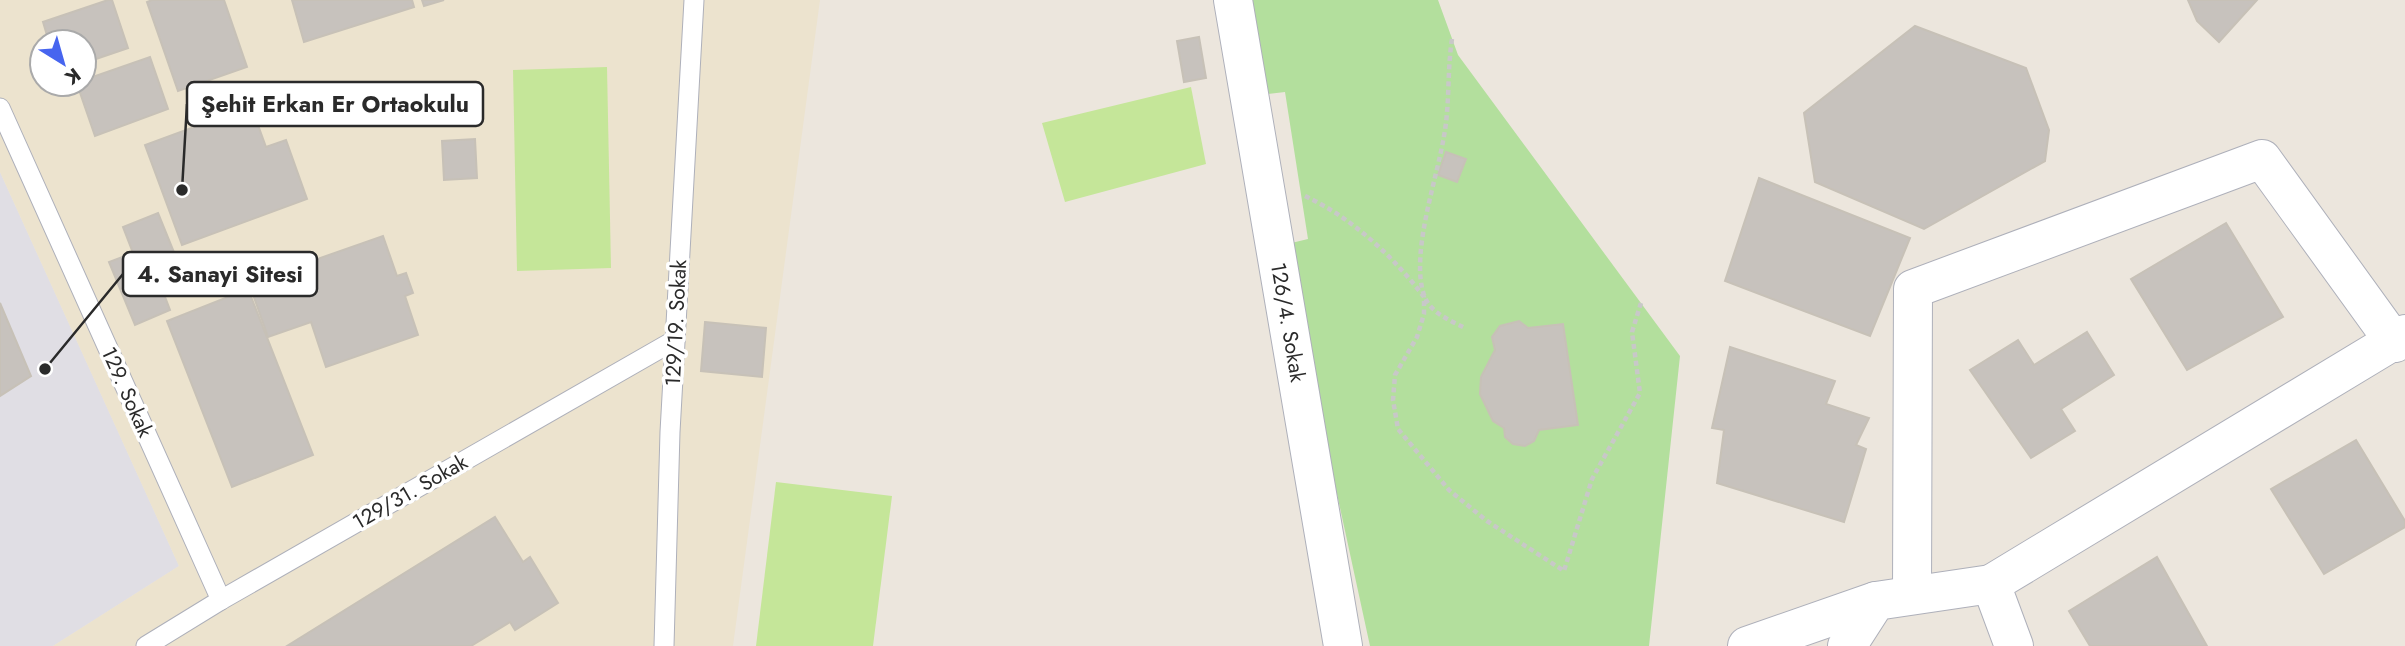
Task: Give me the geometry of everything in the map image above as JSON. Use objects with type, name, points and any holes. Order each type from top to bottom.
[{"type":"street","name":"126/4. Sokak","points":[[1233,0],[1343,646]]},
{"type":"street","points":[[1747,646],[1894,597],[1991,584],[2400,339],[2262,159],[1913,289],[1894,597],[1847,646]]},
{"type":"street","points":[[1991,584],[2014,646]]},
{"type":"lane","name":"129/19. Sokak","points":[[664,646],[675,340],[694,0]]},
{"type":"lane","name":"129. Sokak","points":[[0,108],[221,600]]},
{"type":"lane","name":"129/31. Sokak","points":[[146,646],[221,600],[675,340]]},
{"type":"path","points":[[1452,39],[1447,73],[1445,133],[1421,258],[1424,314],[1417,337],[1395,375],[1394,400],[1398,429],[1450,490],[1487,521],[1563,571],[1592,480],[1640,393],[1632,332],[1641,303]]},
{"type":"path","points":[[1266,196],[1300,193],[1322,204],[1382,249],[1440,315],[1465,328]]},
{"type":"shaded area","points":[[0,0],[820,0],[733,646],[53,646],[179,566],[0,172]]},
{"type":"shaded area","points":[[0,172],[179,566],[53,646],[0,646]]},
{"type":"green space","points":[[1249,0],[1438,0],[1458,55],[1680,356],[1649,646],[1370,646],[1283,245],[1308,239],[1285,92],[1260,95]]},
{"type":"green space","points":[[607,67],[611,268],[517,271],[513,70]]},
{"type":"green space","points":[[1191,87],[1206,164],[1065,202],[1042,123]]},
{"type":"green space","points":[[776,482],[892,496],[873,646],[756,646]]},
{"type":"building","points":[[112,0],[128,48],[98,58],[98,28],[45,28],[43,22]]},
{"type":"building","points":[[224,0],[247,67],[178,91],[147,2]]},
{"type":"building","points":[[292,0],[412,0],[414,7],[304,42]]},
{"type":"building","points":[[422,0],[444,0],[424,6]]},
{"type":"building","points":[[2188,0],[2257,0],[2219,42],[2197,21]]},
{"type":"building","points":[[1915,26],[2026,68],[2049,130],[2045,161],[1924,229],[1815,182],[1804,113]]},
{"type":"building","points":[[1199,37],[1206,78],[1184,82],[1177,41]]},
{"type":"building","points":[[150,57],[168,109],[95,136],[82,98],[98,98],[98,75]]},
{"type":"building","points":[[251,106],[266,147],[286,140],[307,199],[182,245],[145,145]]},
{"type":"building","points":[[475,139],[477,178],[444,180],[442,141]]},
{"type":"building","points":[[1446,152],[1466,159],[1457,182],[1438,175]]},
{"type":"building","points":[[1759,178],[1910,238],[1870,336],[1725,281]]},
{"type":"building","points":[[158,213],[182,272],[159,281],[170,310],[135,325],[109,262],[133,253],[123,227]]},
{"type":"building","points":[[2226,223],[2283,317],[2187,370],[2131,279]]},
{"type":"building","points":[[383,236],[397,276],[406,273],[413,293],[405,296],[418,335],[326,367],[311,322],[268,337],[249,283]]},
{"type":"building","points":[[248,289],[313,455],[232,487],[167,321]]},
{"type":"building","points":[[0,303],[31,376],[0,396]]},
{"type":"building","points":[[1519,321],[1528,328],[1563,324],[1578,425],[1539,430],[1534,441],[1525,446],[1513,444],[1505,437],[1504,428],[1493,421],[1480,394],[1481,377],[1495,350],[1492,337],[1500,326]]},
{"type":"building","points":[[705,322],[766,328],[762,377],[701,371]]},
{"type":"building","points":[[2087,332],[2114,375],[2061,409],[2075,431],[2031,458],[1970,370],[2018,340],[2034,365]]},
{"type":"building","points":[[1730,347],[1835,381],[1826,404],[1869,418],[1856,445],[1866,449],[1844,522],[1717,483],[1724,430],[1712,428]]},
{"type":"building","points":[[2356,440],[2405,521],[2405,527],[2324,574],[2271,489]]},
{"type":"building","points":[[495,517],[523,562],[530,557],[558,603],[515,630],[510,622],[471,646],[287,646]]},
{"type":"building","points":[[2157,557],[2207,646],[2090,646],[2069,611]]},
{"type":"place","name":"Şehit Erkan Er Ortaokulu","points":[[182,190]]},
{"type":"place","name":"4. Sanayi Sitesi","points":[[45,369]]}]
